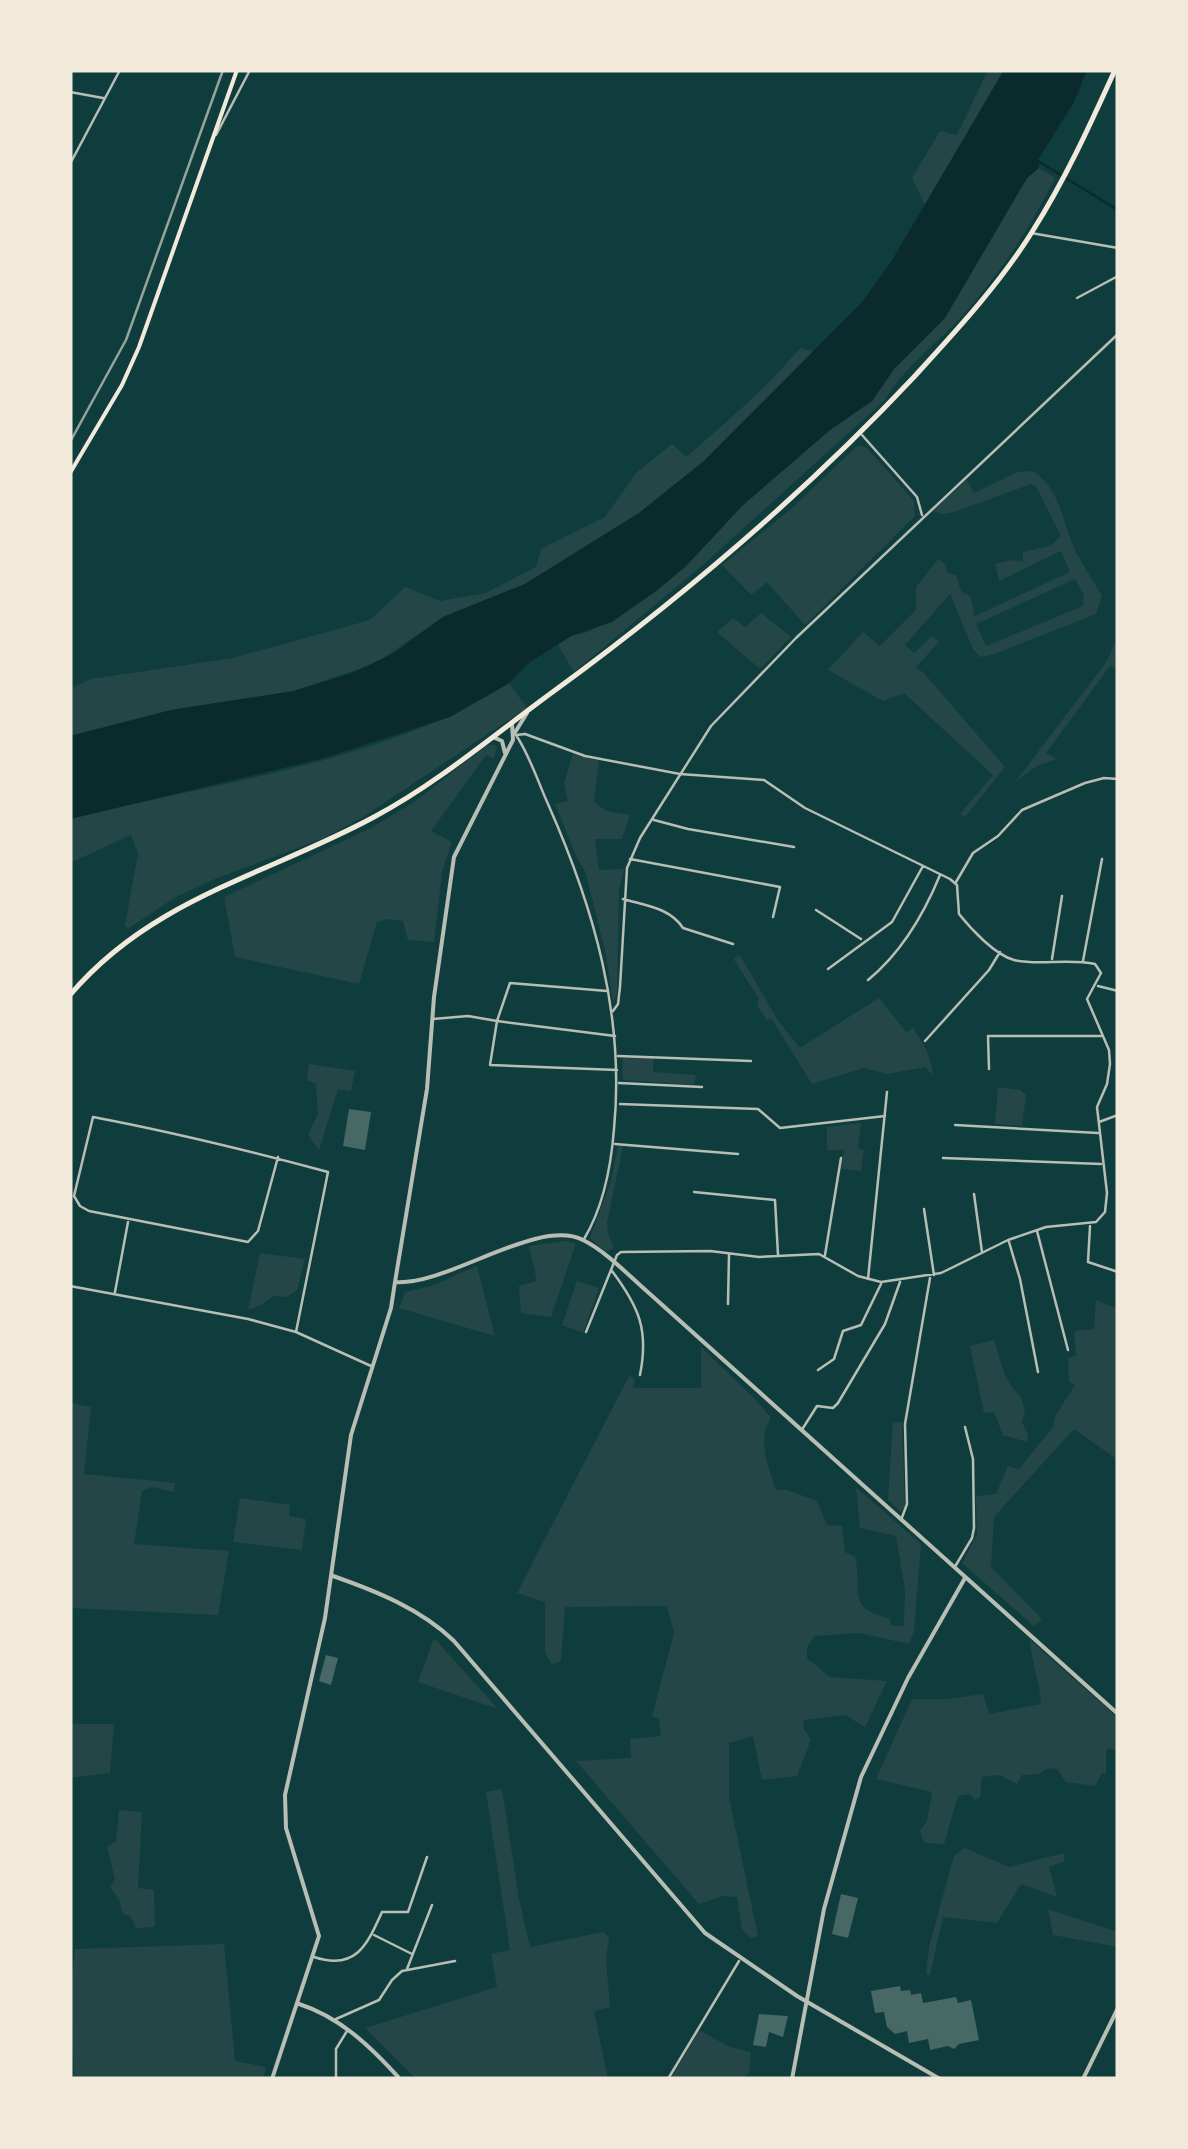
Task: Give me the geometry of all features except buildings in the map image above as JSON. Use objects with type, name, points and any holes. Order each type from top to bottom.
[{"type":"main road","points":[[70,473],[122,385],[139,346],[236,70]]},
{"type":"main road","points":[[70,995],[122,943],[149,924],[208,892],[376,816],[531,708],[715,562],[860,433],[949,340],[1031,234],[1070,165],[1114,70]]},
{"type":"street","points":[[70,164],[120,70]]},
{"type":"street","points":[[214,136],[230,114],[250,70]]},
{"type":"street","points":[[70,92],[104,99]]},
{"type":"street","points":[[1031,234],[1118,248]]},
{"type":"street","points":[[1077,298],[1118,276]]},
{"type":"street","points":[[613,1011],[618,1004],[622,898],[630,859],[725,708],[922,516],[1118,334]]},
{"type":"street","points":[[860,433],[917,497],[922,516]]},
{"type":"street","points":[[272,2079],[314,1957],[319,1930],[286,1828],[284,1805],[332,1575],[351,1435],[395,1282],[425,1104],[454,857],[531,708]]},
{"type":"street","points":[[512,722],[585,894],[613,1011],[618,1056],[613,1144],[601,1200],[583,1240]]},
{"type":"street","points":[[515,735],[525,734],[579,755],[680,774],[764,780],[805,808],[956,884]]},
{"type":"street","points":[[490,738],[502,741],[505,756]]},
{"type":"street","points":[[586,1332],[621,1252],[825,1256],[868,1280],[881,1282],[932,1276],[1037,1229],[1099,1221],[1106,1208],[1107,1189],[1097,1104],[1107,1084],[1110,1064],[1103,1036],[1086,1000],[1096,986],[1100,970],[1095,964],[1082,962],[1016,960],[1000,952],[959,914],[956,884],[972,853],[998,836],[1022,810],[1085,783],[1118,779]]},
{"type":"street","points":[[652,820],[794,847]]},
{"type":"street","points":[[630,859],[780,887],[773,917]]},
{"type":"street","points":[[1082,962],[1102,859]]},
{"type":"street","points":[[828,969],[892,922],[924,866]]},
{"type":"street","points":[[868,980],[893,956],[929,901],[940,875]]},
{"type":"street","points":[[1052,960],[1062,896]]},
{"type":"street","points":[[622,898],[670,913],[677,917],[681,927],[734,944]]},
{"type":"street","points":[[816,910],[863,940]]},
{"type":"street","points":[[925,1041],[989,970],[1000,952]]},
{"type":"street","points":[[609,990],[510,983],[497,1021],[490,1065],[618,1070]]},
{"type":"street","points":[[1096,986],[1118,992]]},
{"type":"street","points":[[432,1019],[468,1016],[616,1036]]},
{"type":"street","points":[[989,1069],[988,1036],[1103,1036]]},
{"type":"street","points":[[618,1056],[751,1061]]},
{"type":"street","points":[[618,1083],[702,1087]]},
{"type":"street","points":[[868,1280],[887,1092]]},
{"type":"street","points":[[617,1103],[758,1110],[780,1128],[885,1116]]},
{"type":"street","points":[[1098,1122],[1118,1115]]},
{"type":"street","points":[[278,1157],[258,1231],[248,1242],[90,1211],[80,1206],[74,1196],[93,1116],[278,1157],[328,1172],[296,1332]]},
{"type":"street","points":[[955,1125],[1100,1133]]},
{"type":"street","points":[[613,1144],[738,1154]]},
{"type":"street","points":[[825,1256],[841,1158]]},
{"type":"street","points":[[943,1158],[1102,1164]]},
{"type":"street","points":[[694,1192],[774,1199],[778,1257]]},
{"type":"street","points":[[974,1194],[982,1254]]},
{"type":"street","points":[[901,1520],[907,1504],[905,1424],[932,1276],[924,1209]]},
{"type":"street","points":[[114,1294],[129,1219]]},
{"type":"street","points":[[1090,1225],[1088,1262],[1118,1272]]},
{"type":"street","points":[[1037,1229],[1068,1350]]},
{"type":"street","points":[[395,1282],[425,1280],[530,1241],[562,1236],[583,1240],[614,1263],[1118,1714]]},
{"type":"street","points":[[1008,1240],[1020,1279],[1038,1372]]},
{"type":"street","points":[[728,1304],[730,1253]]},
{"type":"street","points":[[612,1270],[627,1291],[642,1326],[640,1375]]},
{"type":"street","points":[[800,1431],[817,1406],[834,1408],[838,1403],[888,1318],[900,1280]]},
{"type":"street","points":[[818,1370],[834,1360],[844,1331],[861,1325],[881,1282]]},
{"type":"street","points":[[70,1286],[248,1319],[296,1332],[371,1366]]},
{"type":"street","points":[[955,1568],[974,1528],[974,1459],[965,1427]]},
{"type":"street","points":[[332,1575],[380,1593],[445,1632],[705,1933],[807,2001],[940,2079]]},
{"type":"street","points":[[792,2079],[824,1909],[861,1777],[908,1678],[966,1577]]},
{"type":"street","points":[[314,1957],[330,1962],[355,1955],[366,1948],[382,1912],[402,1914],[410,1910],[427,1857]]},
{"type":"street","points":[[407,1970],[432,1905]]},
{"type":"street","points":[[372,1934],[413,1954]]},
{"type":"street","points":[[668,2079],[742,1957]]},
{"type":"street","points":[[334,2020],[379,2000],[392,1980],[407,1970],[455,1961]]},
{"type":"street","points":[[299,2004],[348,2030],[400,2079]]},
{"type":"street","points":[[1084,2079],[1118,2008]]},
{"type":"street","points":[[336,2079],[336,2050],[348,2030]]},
{"type":"shaded area","points":[[988,70],[1004,70],[925,205],[912,178],[940,131],[957,135]]},
{"type":"shaded area","points":[[1004,70],[1087,70],[1074,102],[1038,160],[1039,168],[1027,178],[945,318],[894,369],[872,401],[830,430],[743,505],[686,566],[656,591],[612,622],[571,636],[530,662],[509,683],[450,717],[321,759],[70,819],[70,736],[171,710],[294,691],[352,673],[394,653],[443,617],[525,584],[639,513],[704,461],[862,302],[891,262]]},
{"type":"shaded area","points":[[1039,168],[1055,178],[1014,249],[964,314],[911,366],[885,400],[704,564],[574,672],[558,645],[571,636],[588,632],[656,591],[686,566],[743,505],[830,430],[872,401],[894,369],[945,318],[1027,178]]},
{"type":"shaded area","points":[[800,348],[815,352],[704,461],[639,513],[525,584],[443,617],[376,663],[294,691],[171,710],[70,736],[70,689],[91,679],[233,658],[370,620],[405,587],[440,601],[486,593],[536,567],[541,549],[605,517],[637,472],[672,444],[686,457],[760,391]]},
{"type":"shaded area","points":[[858,445],[867,448],[914,501],[915,516],[805,625],[767,582],[751,595],[722,565],[792,508]]},
{"type":"shaded area","points":[[1033,471],[1050,488],[1077,554],[1102,596],[1096,614],[980,657],[950,594],[905,645],[914,653],[932,636],[939,642],[915,668],[923,672],[1005,767],[965,817],[960,814],[993,775],[904,693],[883,701],[828,670],[863,632],[880,646],[916,610],[916,587],[938,559],[948,573],[956,575],[961,591],[970,596],[973,617],[1070,572],[1061,551],[999,581],[995,564],[1023,562],[1023,552],[1050,546],[1061,536],[1037,488],[1031,484],[954,512],[933,511],[967,480],[974,493],[1017,472]],"holes":[[[1075,579],[1084,595],[1083,606],[986,646],[976,624]]]},
{"type":"shaded area","points":[[761,613],[791,637],[760,669],[717,632],[733,618],[745,627]]},
{"type":"shaded area","points":[[1118,636],[1118,669],[1110,666],[1046,753],[1057,759],[1037,766],[1016,781],[1107,661]]},
{"type":"shaded area","points":[[509,683],[527,708],[363,817],[322,839],[174,898],[129,928],[125,926],[138,853],[131,835],[70,863],[70,819],[352,752],[460,711]]},
{"type":"shaded area","points":[[494,744],[494,758],[486,755],[431,831],[452,842],[442,872],[434,942],[408,940],[403,921],[377,922],[359,984],[235,957],[224,897],[371,828]]},
{"type":"shaded area","points":[[573,754],[599,761],[594,802],[606,811],[630,815],[622,839],[595,839],[599,870],[624,869],[619,891],[617,994],[613,1002],[586,873],[555,804],[568,801],[564,783]]},
{"type":"shaded area","points":[[740,955],[777,1019],[800,1048],[879,998],[906,1032],[913,1028],[927,1051],[933,1077],[926,1067],[887,1074],[864,1068],[812,1084],[772,1019],[767,1020],[757,1006],[759,999],[733,958]]},
{"type":"shaded area","points":[[622,1058],[653,1058],[653,1072],[696,1075],[694,1085],[623,1080]]},
{"type":"shaded area","points":[[309,1064],[355,1071],[351,1091],[338,1089],[319,1150],[308,1135],[318,1114],[316,1084],[307,1080]]},
{"type":"shaded area","points":[[998,1087],[1020,1090],[1026,1095],[1022,1126],[995,1124]]},
{"type":"shaded area","points":[[861,1123],[861,1171],[841,1169],[844,1150],[827,1150],[827,1127]]},
{"type":"shaded area","points":[[618,1146],[623,1146],[607,1222],[614,1248],[606,1252],[590,1238],[611,1181]]},
{"type":"shaded area","points":[[576,1243],[551,1317],[521,1313],[519,1286],[537,1281],[529,1246]]},
{"type":"shaded area","points":[[260,1253],[305,1259],[297,1290],[287,1297],[273,1296],[248,1310]]},
{"type":"shaded area","points":[[477,1266],[495,1336],[399,1308],[405,1292],[431,1286]]},
{"type":"shaded area","points":[[577,1281],[599,1288],[583,1333],[562,1325]]},
{"type":"shaded area","points":[[1096,1300],[1118,1309],[1118,1460],[1074,1429],[994,1517],[991,1567],[1042,1619],[1034,1626],[962,1563],[977,1534],[976,1496],[996,1494],[1008,1466],[1019,1469],[1053,1427],[1055,1416],[1075,1385],[1069,1381],[1068,1359],[1076,1355],[1074,1331],[1094,1329]]},
{"type":"shaded area","points":[[994,1340],[1006,1377],[1020,1395],[1027,1442],[1003,1435],[994,1412],[984,1413],[970,1346]]},
{"type":"shaded area","points":[[701,1347],[771,1418],[764,1444],[776,1490],[817,1501],[827,1525],[842,1526],[845,1552],[855,1557],[861,1603],[875,1614],[889,1618],[892,1626],[904,1626],[905,1590],[896,1536],[860,1528],[856,1487],[921,1544],[914,1631],[909,1644],[859,1633],[814,1636],[807,1648],[807,1658],[830,1677],[887,1681],[865,1727],[845,1715],[803,1720],[811,1740],[797,1776],[762,1780],[753,1736],[729,1743],[729,1798],[758,1936],[751,1938],[742,1930],[737,1897],[723,1896],[699,1904],[576,1761],[631,1758],[630,1739],[661,1736],[659,1719],[652,1716],[674,1633],[667,1606],[565,1607],[561,1661],[552,1664],[545,1653],[545,1602],[517,1593],[629,1376],[635,1379],[636,1388],[701,1388]]},
{"type":"shaded area","points":[[70,1403],[91,1407],[84,1474],[175,1483],[174,1492],[152,1487],[142,1491],[134,1544],[229,1551],[218,1615],[70,1608]]},
{"type":"shaded area","points":[[893,1422],[902,1422],[905,1507],[901,1512],[888,1500]]},
{"type":"shaded area","points":[[240,1498],[290,1505],[289,1516],[306,1519],[302,1550],[233,1542]]},
{"type":"shaded area","points":[[434,1638],[498,1709],[418,1682]]},
{"type":"shaded area","points":[[1030,1640],[1118,1718],[1118,1752],[1106,1750],[1106,1775],[1102,1773],[1095,1786],[1066,1782],[1057,1769],[1048,1768],[1039,1774],[1022,1775],[1017,1784],[1000,1775],[982,1777],[980,1797],[975,1800],[970,1794],[959,1796],[944,1844],[924,1843],[920,1831],[927,1821],[932,1792],[876,1779],[912,1699],[983,1694],[989,1714],[1041,1704]]},
{"type":"shaded area","points":[[70,1724],[114,1724],[110,1773],[70,1778]]},
{"type":"shaded area","points":[[502,1789],[530,1947],[603,1932],[609,1937],[606,1959],[610,2007],[594,2011],[608,2079],[416,2079],[365,2028],[497,1987],[491,1954],[510,1950],[486,1792]]},
{"type":"shaded area","points":[[119,1810],[142,1812],[138,1888],[154,1890],[155,1927],[136,1928],[130,1916],[123,1914],[110,1887],[115,1880],[107,1846],[116,1842]]},
{"type":"shaded area","points":[[965,1848],[1009,1867],[1064,1853],[1064,1861],[1049,1867],[1057,1897],[1021,1884],[997,1923],[943,1917],[930,1975],[926,1974],[929,1947],[951,1866],[955,1855]]},
{"type":"shaded area","points":[[1048,1909],[1118,1932],[1118,1947],[1053,1935]]},
{"type":"shaded area","points":[[224,1944],[235,2061],[266,2067],[263,2079],[74,2079],[71,1988],[75,1949]]},
{"type":"shaded area","points":[[699,2030],[730,2047],[751,2052],[749,2074],[738,2079],[671,2079]]},
{"type":"waterway","points":[[1038,161],[1118,210]]},
{"type":"railway","points":[[70,442],[126,340],[223,70]]}]
